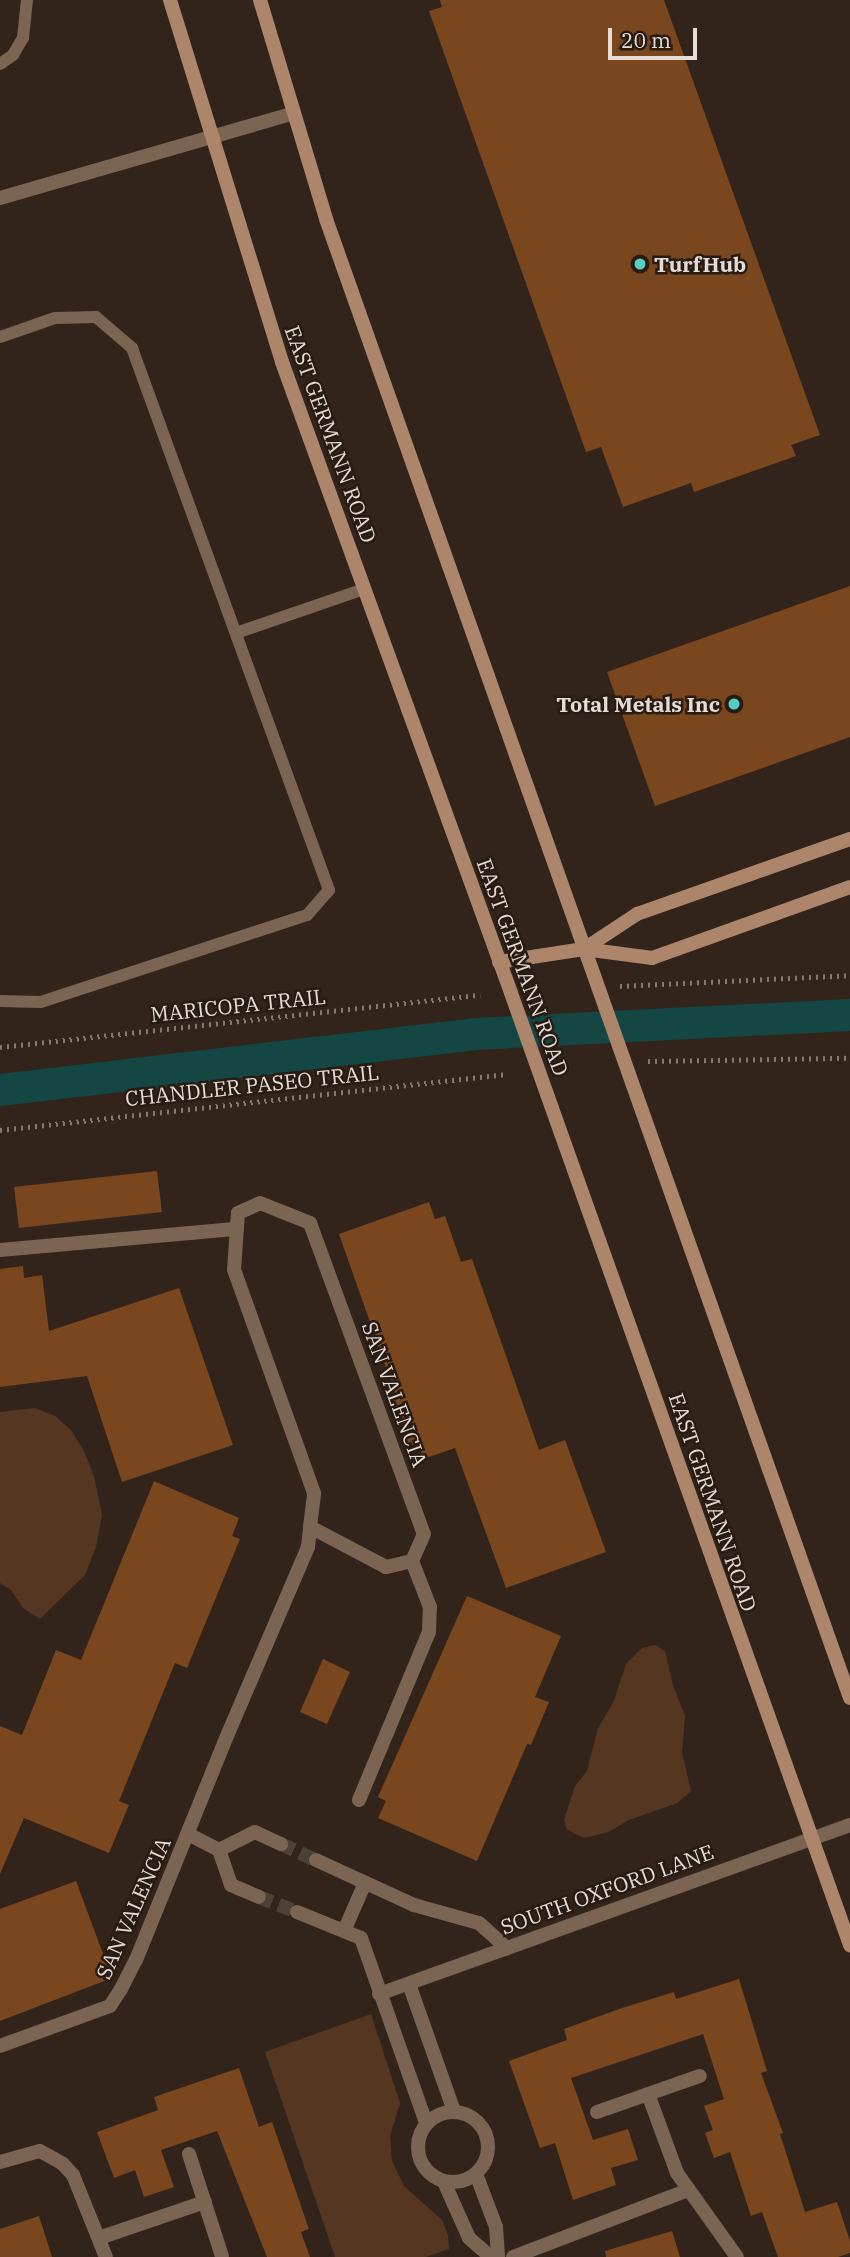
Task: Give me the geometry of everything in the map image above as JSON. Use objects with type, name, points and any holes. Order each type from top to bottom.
[{"type":"main road","name":"EAST GERMANN ROAD","points":[[170,0],[210,137],[282,362],[512,993],[850,1945]]},
{"type":"main road","points":[[260,0],[326,219],[850,1698]]},
{"type":"main road","points":[[584,949],[637,914],[850,839]]},
{"type":"main road","points":[[499,962],[584,949],[652,958],[850,887]]},
{"type":"street","points":[[0,198],[294,113]]},
{"type":"street","name":"SAN VALENCIA","points":[[0,2046],[110,2006],[136,1960],[307,1548],[314,1493],[234,1270],[238,1213],[260,1203],[310,1223],[424,1534],[412,1561]]},
{"type":"street","points":[[0,1250],[237,1229]]},
{"type":"street","points":[[310,1527],[386,1567],[412,1561],[430,1607],[429,1632],[359,1800]]},
{"type":"street","name":"SOUTH OXFORD LANE","points":[[379,1994],[812,1836],[850,1825]]},
{"type":"street","points":[[260,1897],[231,1885],[219,1850],[255,1832],[281,1844]]},
{"type":"street","name":"SAN VALENCIA","points":[[188,1834],[219,1850]]},
{"type":"street","points":[[316,1860],[414,1905],[479,1923],[507,1948]]},
{"type":"street","points":[[344,1931],[365,1883]]},
{"type":"street","points":[[297,1912],[361,1938],[426,2123]]},
{"type":"street","points":[[409,1984],[454,2111]]},
{"type":"street","points":[[597,2112],[700,2076]]},
{"type":"street","points":[[648,2094],[677,2173],[737,2257]]},
{"type":"street","points":[[454,2111],[466,2114],[484,2130],[488,2153],[476,2174],[467,2180],[444,2182],[433,2177],[419,2158],[417,2146],[426,2123],[439,2114],[454,2111]]},
{"type":"street","points":[[0,2162],[40,2151],[63,2164],[73,2175],[106,2257]]},
{"type":"street","points":[[189,2154],[222,2256]]},
{"type":"street","points":[[476,2174],[496,2227],[498,2257]]},
{"type":"street","points":[[444,2182],[469,2238],[491,2257]]},
{"type":"street","points":[[513,2257],[688,2190]]},
{"type":"street","points":[[99,2238],[205,2202]]},
{"type":"lane","points":[[0,64],[13,55],[23,38],[27,0]]},
{"type":"lane","points":[[0,337],[55,318],[96,317],[132,348],[329,890],[307,915],[40,1002],[0,1001]]},
{"type":"lane","points":[[236,633],[364,589]]},
{"type":"path","points":[[615,987],[850,975]]},
{"type":"path","name":"MARICOPA TRAIL","points":[[0,1047],[480,995]]},
{"type":"path","points":[[647,1061],[850,1058]]},
{"type":"path","name":"CHANDLER PASEO TRAIL","points":[[0,1130],[507,1074]]},
{"type":"shaded area","points":[[35,1408],[55,1416],[71,1430],[84,1451],[94,1476],[102,1515],[96,1547],[85,1575],[40,1619],[23,1608],[11,1590],[0,1583],[0,1412]]},
{"type":"shaded area","points":[[655,1645],[665,1651],[673,1685],[685,1716],[682,1753],[691,1791],[677,1803],[629,1820],[608,1832],[585,1838],[567,1829],[564,1820],[575,1786],[587,1771],[598,1728],[613,1703],[626,1664],[642,1648]]},
{"type":"shaded area","points":[[371,2014],[400,2103],[390,2136],[392,2161],[404,2186],[442,2220],[448,2235],[449,2249],[426,2257],[335,2257],[265,2052]]},
{"type":"building","points":[[440,0],[664,0],[820,435],[791,445],[796,456],[694,492],[691,483],[623,507],[601,447],[586,452],[429,11],[442,7]]},
{"type":"building","name":"Total Metals Inc","points":[[850,586],[850,737],[655,806],[607,672]]},
{"type":"building","points":[[157,1171],[162,1212],[19,1228],[14,1187]]},
{"type":"building","points":[[429,1202],[435,1219],[445,1216],[461,1262],[472,1259],[539,1450],[565,1440],[606,1552],[506,1588],[455,1448],[423,1459],[418,1443],[409,1446],[393,1401],[397,1399],[339,1234]]},
{"type":"building","points":[[23,1266],[24,1278],[42,1275],[49,1331],[179,1288],[233,1445],[122,1482],[87,1376],[0,1387],[0,1269]]},
{"type":"building","points":[[154,1481],[239,1518],[232,1536],[240,1539],[187,1668],[175,1663],[119,1801],[129,1805],[109,1853],[24,1818],[0,1874],[0,1726],[22,1735],[56,1650],[81,1660]]},
{"type":"building","points":[[467,1596],[561,1636],[535,1697],[549,1702],[531,1745],[527,1744],[477,1861],[378,1818],[386,1801],[378,1797]]},
{"type":"building","points":[[323,1659],[350,1672],[327,1724],[300,1712]]},
{"type":"building","points":[[76,1881],[112,1978],[0,2021],[0,1909]]},
{"type":"building","points":[[739,1979],[767,2071],[761,2073],[783,2133],[780,2134],[805,2212],[837,2202],[850,2241],[850,2253],[838,2257],[778,2257],[762,2212],[751,2216],[730,2152],[714,2158],[705,2133],[713,2130],[704,2106],[724,2099],[703,2034],[571,2078],[593,2140],[628,2129],[638,2160],[611,2168],[616,2185],[573,2200],[555,2143],[540,2148],[509,2061],[567,2040],[564,2029],[622,2008],[674,1992],[676,1999]]},
{"type":"building","points":[[239,2068],[259,2127],[272,2122],[309,2229],[301,2232],[310,2257],[267,2257],[217,2131],[161,2150],[174,2187],[144,2197],[135,2170],[114,2178],[97,2132],[158,2110],[154,2097]]},
{"type":"building","points":[[39,2216],[52,2257],[0,2257],[0,2229]]},
{"type":"building","points":[[672,2231],[680,2257],[606,2257],[605,2251]]},
{"type":"waterway","points":[[0,1090],[474,1034],[850,1015]]},
{"type":"tunnel","points":[[281,1844],[316,1860]]},
{"type":"tunnel","points":[[259,1897],[297,1912]]},
{"type":"place","name":"TurfHub","points":[[640,264]]},
{"type":"place","name":"Total Metals Inc","points":[[734,704]]}]
